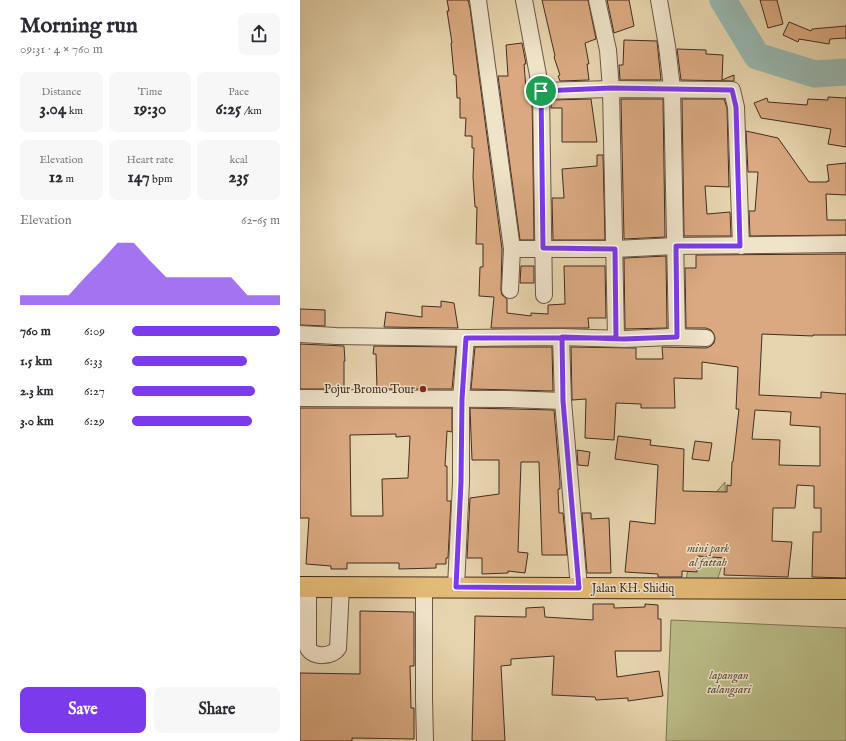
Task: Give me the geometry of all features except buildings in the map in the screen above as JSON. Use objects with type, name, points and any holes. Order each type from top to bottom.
[{"type":"main road","name":"Jalan KH. Shidiq","points":[[304,586],[846,589]]},
{"type":"street","points":[[478,0],[512,249],[510,290]]},
{"type":"street","points":[[524,0],[541,91],[544,294]]},
{"type":"street","points":[[597,0],[608,50],[611,88],[616,338]]},
{"type":"street","points":[[659,0],[668,46],[672,88],[677,337]]},
{"type":"street","points":[[541,91],[611,88],[732,90],[736,107],[740,246]]},
{"type":"street","points":[[512,249],[615,249],[676,246],[846,244]]},
{"type":"street","points":[[300,334],[466,338],[706,338]]},
{"type":"street","points":[[562,337],[563,401],[579,588]]},
{"type":"street","points":[[456,587],[461,482],[462,399],[466,338]]},
{"type":"street","points":[[300,398],[563,401]]},
{"type":"street","points":[[304,586],[308,648],[310,653],[314,655],[325,655],[335,652],[338,648],[341,586]]},
{"type":"street","points":[[424,587],[425,741]]},
{"type":"green space","name":"mini park al fattah","points":[[725,482],[726,531],[724,559],[717,581],[686,580],[698,513]]},
{"type":"green space","name":"lapangan talangsari","points":[[671,620],[846,628],[846,741],[666,741]]},
{"type":"waterway","points":[[723,0],[757,56],[815,74],[846,72]]},
{"type":"place","name":"Pojur Bromo Tour","points":[[423,389]]},
{"type":"route","points":[[541,91],[543,248],[615,249],[616,338],[562,337],[466,338],[462,399],[461,482],[456,587],[579,588],[563,401],[562,337],[624,339],[677,337],[676,246],[740,246],[736,107],[735,97],[732,90],[611,88],[541,91]]}]
